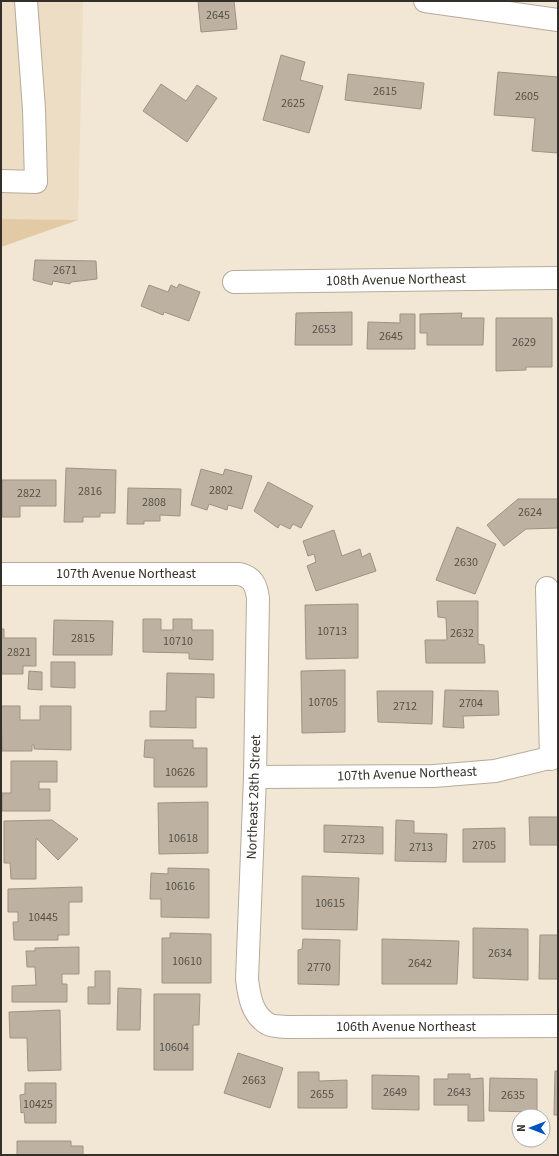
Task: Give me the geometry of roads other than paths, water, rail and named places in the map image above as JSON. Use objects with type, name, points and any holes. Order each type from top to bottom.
[{"type":"street","points":[[1,181],[36,182],[34,109],[26,1]]},
{"type":"street","points":[[425,1],[558,20]]},
{"type":"street","name":"108th Avenue Northeast","points":[[234,282],[558,278]]},
{"type":"street","name":"107th Avenue Northeast","points":[[1,574],[239,574],[250,579]]},
{"type":"street","name":"Northeast 28th Street","points":[[250,579],[256,585],[258,598],[255,776],[247,979],[250,1000],[258,1015]]},
{"type":"street","points":[[547,588],[554,758]]},
{"type":"street","name":"107th Avenue Northeast","points":[[255,776],[434,776],[495,771],[554,758]]},
{"type":"street","name":"106th Avenue Northeast","points":[[258,1015],[268,1024],[286,1027],[558,1026]]}]
